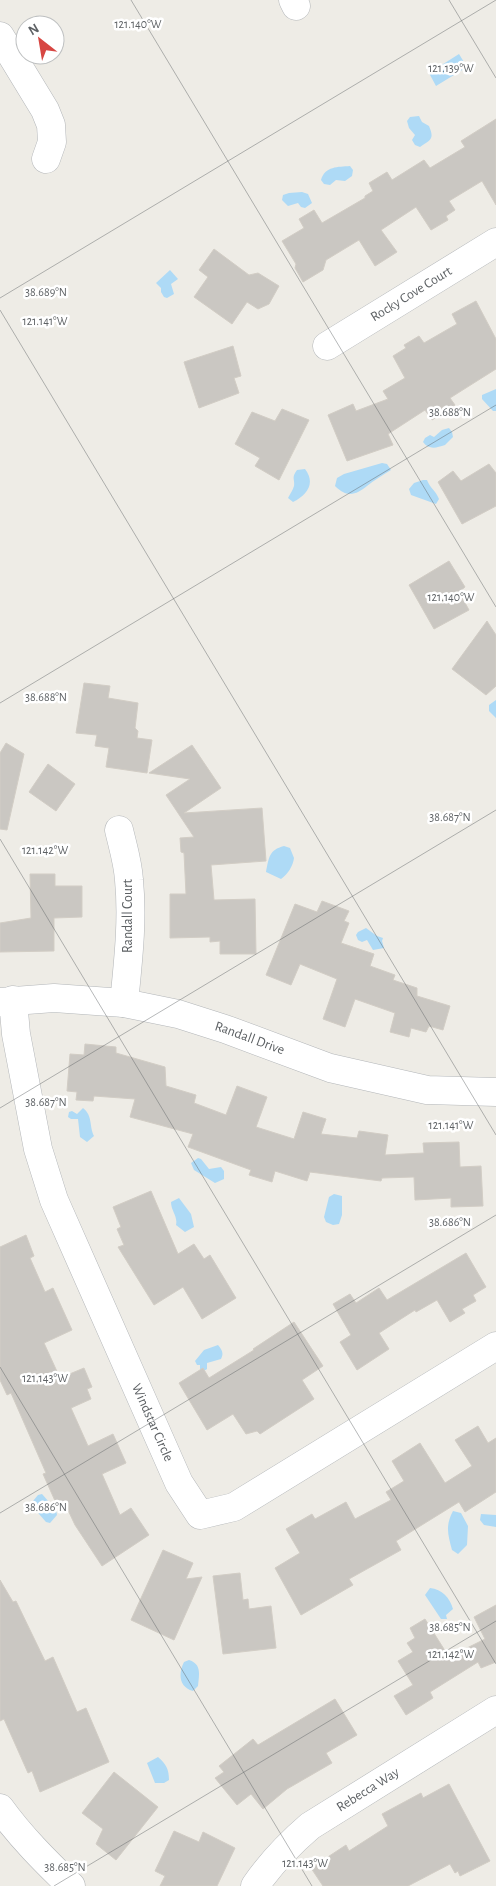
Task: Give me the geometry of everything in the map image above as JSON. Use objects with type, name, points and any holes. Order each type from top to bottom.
[{"type":"street","points":[[0,36],[51,125],[52,142],[46,159]]},
{"type":"street","name":"Rocky Cove Court","points":[[327,346],[496,242]]},
{"type":"street","name":"Randall Court","points":[[119,830],[129,878],[130,908],[129,956],[124,1003]]},
{"type":"street","name":"Randall Drive","points":[[7,1001],[54,998],[124,1003],[178,1014],[226,1029],[330,1068],[427,1090],[496,1092]]},
{"type":"street","name":"Windstar Circle","points":[[7,1001],[16,1034],[38,1148],[54,1200],[179,1482],[200,1515],[234,1507],[496,1346]]},
{"type":"street","name":"Rebecca Way","points":[[255,1886],[267,1867],[287,1845],[310,1826],[496,1710]]},
{"type":"street","points":[[0,1808],[39,1855],[71,1886]]},
{"type":"water","points":[[459,54],[467,67],[436,86],[429,73]]},
{"type":"water","points":[[419,116],[422,122],[429,126],[432,134],[429,141],[420,147],[415,145],[412,140],[415,135],[409,128],[407,121],[410,117]]},
{"type":"water","points":[[350,166],[353,170],[352,176],[345,181],[336,180],[330,185],[324,184],[321,180],[323,175],[329,170]]},
{"type":"water","points":[[302,192],[308,194],[312,203],[305,208],[301,207],[298,203],[288,206],[282,200],[283,195]]},
{"type":"water","points":[[170,270],[178,279],[171,284],[174,294],[167,298],[164,297],[161,288],[156,283]]},
{"type":"water","points":[[496,389],[496,411],[493,411],[482,399],[482,395]]},
{"type":"water","points":[[449,428],[453,437],[445,445],[433,448],[423,442],[430,435],[434,437],[442,430]]},
{"type":"water","points":[[382,463],[387,464],[391,470],[355,493],[347,494],[335,486],[337,478],[344,474]]},
{"type":"water","points":[[305,469],[310,479],[310,484],[306,492],[293,502],[288,498],[294,486],[294,475],[297,470]]},
{"type":"water","points":[[427,480],[438,496],[439,499],[436,504],[411,495],[409,489],[414,483]]},
{"type":"water","points":[[496,700],[496,718],[489,711],[489,705]]},
{"type":"water","points":[[284,846],[290,848],[294,858],[290,870],[281,879],[266,872],[270,855],[275,850]]},
{"type":"water","points":[[366,928],[383,938],[384,948],[373,950],[367,940],[362,942],[358,940],[356,935],[358,932]]},
{"type":"water","points":[[83,1108],[90,1118],[94,1136],[87,1142],[80,1137],[78,1119],[68,1117],[69,1112],[72,1111],[77,1114]]},
{"type":"water","points":[[198,1158],[209,1169],[221,1167],[224,1171],[224,1179],[215,1183],[194,1170],[191,1163]]},
{"type":"water","points":[[334,1194],[342,1196],[342,1215],[339,1224],[333,1225],[326,1222],[324,1217],[329,1197]]},
{"type":"water","points":[[179,1198],[191,1214],[194,1227],[185,1232],[176,1225],[171,1205],[171,1202]]},
{"type":"water","points":[[218,1345],[222,1352],[221,1359],[207,1363],[207,1369],[204,1371],[200,1369],[200,1365],[197,1365],[195,1361],[204,1350]]},
{"type":"water","points":[[42,1494],[56,1510],[57,1515],[50,1523],[46,1522],[39,1514],[33,1501],[38,1495]]},
{"type":"water","points":[[453,1511],[461,1513],[468,1526],[467,1545],[458,1554],[452,1550],[448,1535],[449,1521]]},
{"type":"water","points":[[481,1514],[496,1515],[496,1527],[484,1525],[480,1520]]},
{"type":"water","points":[[430,1588],[442,1592],[450,1601],[453,1609],[446,1615],[447,1619],[441,1619],[425,1595]]},
{"type":"water","points":[[189,1660],[196,1664],[199,1670],[198,1686],[193,1691],[188,1689],[181,1680],[184,1662]]},
{"type":"water","points":[[158,1757],[168,1770],[169,1780],[164,1783],[155,1783],[147,1763]]},
{"type":"building","points":[[496,119],[496,205],[482,181],[449,201],[455,210],[446,216],[448,220],[431,230],[416,207],[381,230],[397,252],[375,266],[359,240],[326,260],[323,270],[303,282],[295,268],[296,264],[282,241],[304,228],[299,219],[314,210],[322,223],[365,198],[365,196],[373,191],[369,183],[387,172],[392,180],[424,160],[430,168],[465,147],[461,141]]},
{"type":"building","points":[[214,249],[249,275],[258,273],[279,286],[269,304],[258,309],[247,302],[232,324],[194,297],[208,277],[199,270]]},
{"type":"building","points":[[476,301],[496,339],[496,369],[450,398],[455,405],[432,420],[425,410],[388,434],[393,445],[347,461],[328,415],[353,404],[356,411],[388,399],[383,391],[405,378],[393,356],[406,348],[404,345],[419,336],[424,343],[457,324],[452,314]]},
{"type":"building","points":[[233,346],[241,376],[234,378],[239,393],[199,408],[184,362]]},
{"type":"building","points":[[282,409],[309,420],[279,480],[255,466],[260,458],[235,444],[252,412],[275,421]]},
{"type":"building","points":[[489,464],[496,473],[496,506],[462,524],[438,482],[453,471],[461,481]]},
{"type":"building","points":[[449,561],[465,587],[459,592],[469,610],[434,629],[409,585]]},
{"type":"building","points":[[487,621],[496,635],[496,686],[486,695],[452,669]]},
{"type":"building","points":[[84,683],[110,686],[108,698],[138,703],[135,728],[138,731],[137,738],[152,740],[147,773],[106,767],[109,748],[95,746],[97,735],[76,733]]},
{"type":"building","points":[[6,743],[24,754],[7,830],[0,829],[0,753]]},
{"type":"building","points":[[192,745],[221,788],[184,813],[262,808],[266,861],[211,865],[214,900],[255,899],[256,954],[220,954],[220,941],[210,942],[210,937],[170,938],[170,894],[186,894],[184,853],[181,852],[180,838],[194,837],[166,795],[190,779],[149,773]]},
{"type":"building","points":[[48,764],[75,784],[56,811],[29,792]]},
{"type":"building","points":[[30,874],[55,874],[55,886],[82,886],[82,917],[54,918],[54,951],[0,952],[0,923],[31,918]]},
{"type":"building","points":[[322,901],[349,911],[344,921],[349,923],[341,943],[374,954],[370,966],[395,975],[393,980],[417,988],[417,996],[450,1006],[443,1030],[429,1026],[426,1032],[411,1028],[409,1037],[390,1032],[395,1013],[355,999],[345,1027],[323,1019],[337,979],[300,964],[291,985],[266,975],[295,904],[317,912]]},
{"type":"building","points":[[85,1044],[116,1047],[116,1053],[165,1067],[166,1086],[196,1095],[194,1103],[226,1115],[237,1086],[267,1097],[256,1127],[294,1139],[303,1112],[326,1119],[321,1134],[357,1138],[359,1131],[388,1135],[385,1155],[424,1153],[423,1143],[459,1142],[460,1167],[481,1166],[483,1206],[451,1207],[451,1198],[415,1200],[414,1177],[382,1178],[381,1181],[310,1172],[307,1181],[275,1171],[272,1182],[249,1175],[251,1170],[188,1147],[193,1134],[130,1117],[135,1099],[94,1096],[93,1101],[76,1100],[77,1092],[67,1091],[70,1054],[84,1055]]},
{"type":"building","points":[[151,1191],[178,1254],[194,1244],[204,1259],[210,1255],[236,1298],[202,1319],[183,1287],[154,1305],[118,1247],[124,1245],[117,1229],[121,1227],[113,1207]]},
{"type":"building","points":[[26,1235],[34,1256],[30,1258],[45,1292],[53,1288],[72,1330],[44,1343],[60,1378],[84,1368],[92,1387],[87,1389],[91,1399],[71,1408],[88,1446],[113,1434],[126,1463],[102,1474],[120,1515],[131,1508],[149,1535],[102,1566],[75,1525],[67,1508],[60,1512],[43,1474],[46,1473],[11,1393],[7,1395],[0,1380],[0,1247]]},
{"type":"building","points":[[466,1253],[486,1287],[473,1295],[476,1301],[462,1309],[465,1313],[450,1322],[437,1300],[416,1312],[415,1310],[379,1333],[389,1349],[357,1370],[340,1342],[351,1335],[333,1304],[350,1294],[356,1303],[379,1288],[387,1300]]},
{"type":"building","points":[[294,1322],[323,1366],[302,1380],[314,1399],[260,1434],[257,1431],[246,1434],[233,1414],[207,1430],[179,1383],[203,1368],[209,1378]]},
{"type":"building","points":[[478,1426],[488,1443],[496,1438],[496,1492],[465,1512],[459,1502],[396,1541],[401,1550],[349,1579],[353,1585],[301,1615],[275,1568],[300,1553],[286,1529],[312,1514],[315,1519],[346,1502],[355,1519],[391,1500],[386,1492],[404,1481],[392,1461],[420,1443],[445,1483],[472,1466],[455,1440]]},
{"type":"building","points":[[163,1550],[193,1563],[186,1579],[202,1577],[174,1640],[131,1620]]},
{"type":"building","points":[[240,1573],[243,1600],[248,1599],[249,1609],[271,1606],[276,1648],[223,1654],[213,1576]]},
{"type":"building","points":[[0,1580],[13,1602],[16,1601],[45,1661],[53,1657],[77,1712],[86,1708],[109,1762],[40,1792],[32,1771],[28,1773],[4,1719],[0,1721]]},
{"type":"building","points":[[496,1605],[496,1662],[481,1668],[478,1662],[430,1692],[433,1698],[406,1715],[394,1696],[413,1685],[398,1661],[413,1652],[407,1643],[415,1638],[410,1628],[425,1619],[449,1657],[485,1639],[474,1617]]},
{"type":"building","points":[[335,1699],[357,1735],[326,1753],[332,1763],[287,1789],[263,1809],[251,1794],[237,1805],[215,1778],[224,1772],[219,1766],[253,1739],[258,1745]]},
{"type":"building","points":[[114,1772],[158,1807],[116,1860],[96,1844],[103,1829],[82,1813]]},
{"type":"building","points":[[449,1784],[490,1861],[460,1876],[458,1871],[455,1873],[450,1864],[408,1886],[323,1886],[311,1868],[346,1845],[349,1851],[388,1826],[382,1814],[421,1793],[423,1798]]},
{"type":"building","points":[[174,1831],[199,1842],[203,1832],[235,1848],[217,1886],[160,1886],[165,1876],[155,1871]]}]
